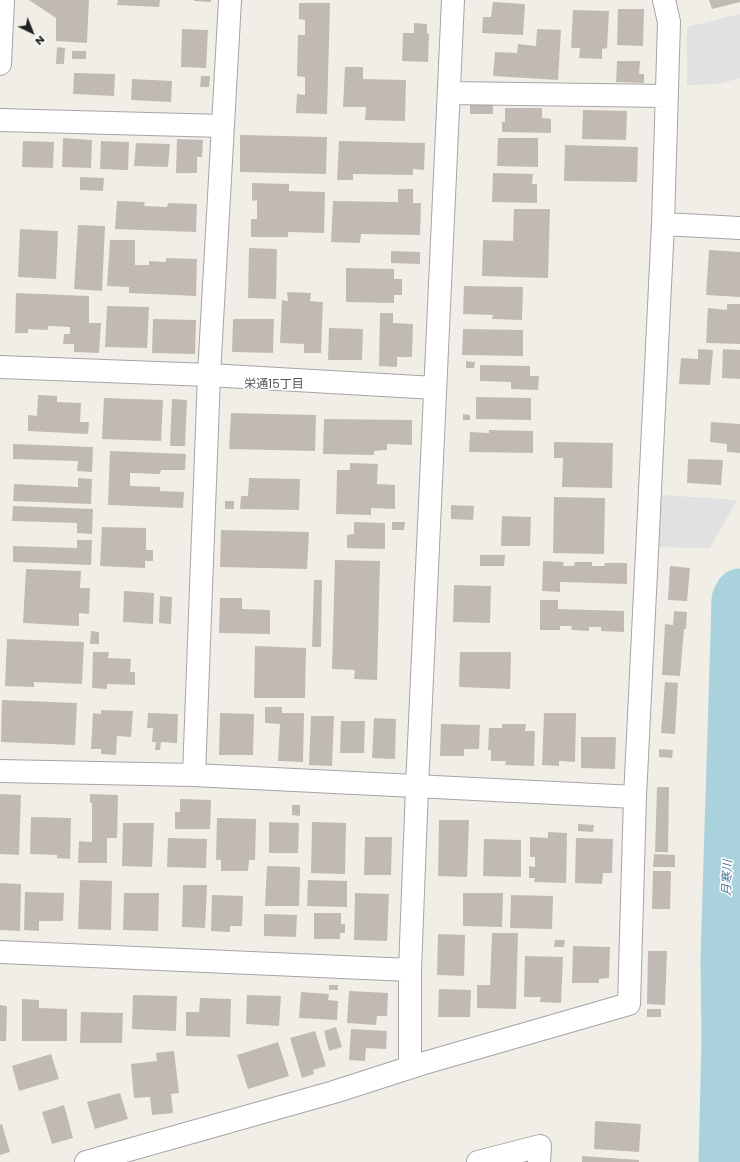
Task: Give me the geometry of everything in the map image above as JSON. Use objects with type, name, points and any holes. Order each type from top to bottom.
[{"type":"street","points":[[0,64],[3,0]]},
{"type":"street","points":[[194,775],[209,375],[230,0]]},
{"type":"street","points":[[410,1067],[410,970],[417,787],[434,388],[453,0]]},
{"type":"street","points":[[86,1162],[326,1094],[410,1067],[629,1004],[635,797],[663,224],[669,22],[664,0]]},
{"type":"street","points":[[449,93],[667,96]]},
{"type":"street","points":[[0,120],[223,126]]},
{"type":"street","points":[[663,224],[740,228]]},
{"type":"street","points":[[0,367],[209,375],[434,388]]},
{"type":"street","points":[[0,771],[194,775],[635,797]]},
{"type":"street","points":[[0,952],[410,970]]},
{"type":"street","points":[[478,1162],[540,1146],[538,1162]]},
{"type":"shaded area","points":[[740,14],[740,78],[719,84],[687,85],[687,27]]},
{"type":"shaded area","points":[[662,495],[737,500],[710,548],[658,547]]},
{"type":"building","points":[[29,0],[89,0],[87,43],[56,41],[56,18]]},
{"type":"building","points":[[118,0],[160,0],[159,7],[117,5]]},
{"type":"building","points":[[211,0],[211,2],[194,1]]},
{"type":"building","points":[[709,0],[740,0],[740,2],[712,9]]},
{"type":"building","points":[[493,2],[525,4],[523,35],[482,33],[483,17],[491,17]]},
{"type":"building","points":[[299,3],[330,3],[327,114],[296,113],[297,94],[305,95],[305,77],[297,76],[298,35],[305,35],[305,20],[299,19]]},
{"type":"building","points":[[618,9],[644,9],[643,46],[617,45]]},
{"type":"building","points":[[573,10],[609,11],[607,48],[602,49],[602,59],[579,58],[580,48],[571,48]]},
{"type":"building","points":[[414,23],[427,24],[427,34],[429,33],[428,62],[402,61],[403,33],[414,33]]},
{"type":"building","points":[[182,29],[208,30],[206,68],[181,67]]},
{"type":"building","points":[[537,29],[561,30],[558,80],[493,76],[495,52],[517,53],[518,44],[536,46]]},
{"type":"building","points":[[57,47],[65,48],[64,64],[56,64]]},
{"type":"building","points":[[72,51],[86,51],[86,59],[72,59]]},
{"type":"building","points":[[617,61],[640,61],[639,74],[644,74],[644,83],[616,82]]},
{"type":"building","points":[[345,67],[363,67],[363,79],[406,80],[405,121],[365,120],[366,107],[343,107]]},
{"type":"building","points":[[74,73],[115,74],[114,96],[73,94]]},
{"type":"building","points":[[201,76],[210,76],[209,87],[200,87]]},
{"type":"building","points":[[132,79],[172,81],[171,102],[131,100]]},
{"type":"building","points":[[470,105],[493,105],[493,114],[470,114]]},
{"type":"building","points":[[505,108],[542,108],[542,118],[551,119],[551,133],[502,132],[502,122],[505,122]]},
{"type":"building","points":[[583,110],[627,111],[626,140],[582,139]]},
{"type":"building","points":[[240,135],[327,137],[326,174],[240,172]]},
{"type":"building","points":[[63,138],[92,140],[91,168],[62,167]]},
{"type":"building","points":[[498,138],[538,138],[538,167],[497,166]]},
{"type":"building","points":[[177,139],[203,140],[202,157],[197,157],[197,173],[176,173]]},
{"type":"building","points":[[23,141],[54,142],[53,168],[22,167]]},
{"type":"building","points":[[101,141],[129,142],[128,170],[100,169]]},
{"type":"building","points":[[339,141],[425,143],[424,170],[413,169],[413,175],[353,174],[353,180],[337,180]]},
{"type":"building","points":[[136,143],[170,144],[168,167],[134,166]]},
{"type":"building","points":[[565,145],[638,147],[637,182],[564,181]]},
{"type":"building","points":[[493,173],[533,174],[532,184],[537,184],[537,203],[492,202]]},
{"type":"building","points":[[80,177],[104,178],[103,191],[80,190]]},
{"type":"building","points":[[252,183],[289,184],[289,191],[325,192],[324,233],[288,232],[288,237],[251,237],[251,219],[257,219],[257,200],[252,201]]},
{"type":"building","points":[[398,189],[413,189],[413,203],[421,203],[420,235],[361,234],[360,243],[331,242],[333,201],[398,202]]},
{"type":"building","points":[[117,201],[145,202],[144,206],[167,207],[168,203],[197,204],[196,232],[115,229]]},
{"type":"building","points":[[514,209],[550,209],[548,278],[482,276],[483,240],[513,241]]},
{"type":"building","points":[[78,225],[105,226],[102,291],[74,289]]},
{"type":"building","points":[[20,229],[58,231],[56,279],[18,277]]},
{"type":"building","points":[[110,240],[135,240],[135,265],[149,265],[149,261],[166,262],[166,258],[197,259],[196,296],[129,293],[129,287],[107,286]]},
{"type":"building","points":[[249,248],[277,249],[276,299],[248,298]]},
{"type":"building","points":[[709,250],[740,252],[740,297],[706,295]]},
{"type":"building","points":[[391,251],[420,252],[420,264],[391,263]]},
{"type":"building","points":[[346,268],[394,269],[394,279],[402,279],[402,295],[394,295],[394,303],[346,302]]},
{"type":"building","points":[[464,286],[523,287],[522,320],[492,319],[493,315],[463,314]]},
{"type":"building","points":[[287,292],[311,293],[310,301],[323,302],[321,353],[304,353],[304,344],[280,343],[282,300],[288,301]]},
{"type":"building","points":[[16,293],[89,296],[89,323],[101,323],[99,353],[74,352],[74,344],[63,344],[64,334],[70,334],[70,327],[48,326],[48,330],[28,329],[28,333],[15,333]]},
{"type":"building","points":[[727,304],[740,304],[740,344],[706,343],[708,308],[727,310]]},
{"type":"building","points":[[107,306],[149,307],[147,348],[105,347]]},
{"type":"building","points":[[380,313],[393,313],[393,323],[413,324],[412,357],[397,357],[397,367],[379,366]]},
{"type":"building","points":[[153,319],[196,320],[195,354],[152,353]]},
{"type":"building","points":[[233,319],[274,319],[273,353],[232,352]]},
{"type":"building","points":[[329,328],[363,329],[362,360],[328,360]]},
{"type":"building","points":[[463,329],[523,330],[523,356],[462,355]]},
{"type":"building","points":[[698,349],[713,350],[710,385],[679,384],[681,358],[698,359]]},
{"type":"building","points":[[723,349],[740,350],[740,379],[722,378]]},
{"type":"building","points":[[466,361],[475,362],[474,368],[466,368]]},
{"type":"building","points":[[480,365],[530,366],[530,376],[539,376],[538,390],[511,389],[511,382],[480,381]]},
{"type":"building","points":[[38,395],[57,396],[57,402],[81,403],[80,422],[89,422],[88,434],[28,431],[28,415],[37,416]]},
{"type":"building","points":[[476,397],[531,398],[531,420],[476,419]]},
{"type":"building","points":[[104,398],[163,400],[161,441],[102,439]]},
{"type":"building","points":[[172,399],[187,400],[185,446],[170,446]]},
{"type":"building","points":[[231,413],[316,415],[315,451],[229,449]]},
{"type":"building","points":[[463,414],[470,415],[470,420],[463,420]]},
{"type":"building","points":[[324,419],[412,420],[412,445],[387,444],[387,450],[374,451],[374,455],[323,454]]},
{"type":"building","points":[[711,422],[740,424],[740,453],[727,452],[727,444],[710,442]]},
{"type":"building","points":[[489,430],[533,431],[533,453],[469,452],[470,432],[489,433]]},
{"type":"building","points":[[554,442],[613,443],[612,488],[562,487],[563,458],[554,458]]},
{"type":"building","points":[[13,444],[93,447],[92,472],[77,471],[78,461],[13,459]]},
{"type":"building","points":[[110,451],[186,454],[185,470],[161,470],[160,474],[130,473],[130,486],[160,487],[160,491],[184,492],[183,508],[108,505]]},
{"type":"building","points":[[688,459],[723,460],[721,485],[687,483]]},
{"type":"building","points":[[350,463],[378,464],[377,484],[395,485],[395,509],[371,508],[371,515],[336,514],[337,470],[350,470]]},
{"type":"building","points":[[78,478],[92,479],[91,504],[13,501],[14,484],[78,487]]},
{"type":"building","points":[[249,478],[300,479],[299,510],[240,509],[241,496],[248,496]]},
{"type":"building","points":[[554,497],[605,498],[604,554],[553,553]]},
{"type":"building","points":[[225,501],[234,501],[234,509],[225,509]]},
{"type":"building","points":[[451,505],[474,506],[473,520],[451,519]]},
{"type":"building","points":[[13,506],[93,509],[92,534],[77,533],[77,523],[12,521]]},
{"type":"building","points":[[502,516],[531,517],[530,546],[501,546]]},
{"type":"building","points":[[354,522],[385,523],[385,549],[347,548],[347,535],[354,534]]},
{"type":"building","points":[[392,522],[405,522],[404,530],[392,530]]},
{"type":"building","points":[[102,527],[146,528],[146,550],[153,550],[153,561],[145,561],[145,568],[100,566]]},
{"type":"building","points":[[221,530],[309,532],[307,569],[220,567]]},
{"type":"building","points":[[77,540],[92,540],[91,565],[13,562],[13,546],[77,548]]},
{"type":"building","points":[[480,555],[505,555],[504,566],[480,566]]},
{"type":"building","points":[[335,560],[380,561],[377,680],[354,679],[355,670],[332,669]]},
{"type":"building","points":[[543,561],[564,562],[563,566],[574,566],[575,562],[592,562],[592,566],[604,566],[605,563],[627,563],[627,584],[560,582],[560,592],[542,591]]},
{"type":"building","points":[[670,566],[690,568],[687,601],[668,600]]},
{"type":"building","points":[[26,569],[81,571],[80,588],[90,588],[89,614],[79,613],[79,626],[23,623]]},
{"type":"building","points":[[314,580],[322,580],[321,647],[312,647]]},
{"type":"building","points":[[454,585],[491,586],[490,623],[453,622]]},
{"type":"building","points":[[124,591],[154,593],[153,624],[123,622]]},
{"type":"building","points":[[160,596],[172,597],[171,624],[159,623]]},
{"type":"building","points":[[220,598],[242,598],[242,609],[270,610],[270,634],[219,633]]},
{"type":"building","points":[[540,600],[558,600],[558,609],[624,611],[624,632],[601,631],[601,627],[589,627],[589,631],[571,630],[572,626],[560,626],[560,630],[540,630]]},
{"type":"building","points":[[674,611],[687,612],[680,676],[662,675],[665,624],[673,625]]},
{"type":"building","points":[[91,631],[99,632],[99,644],[90,644]]},
{"type":"building","points":[[7,639],[84,642],[82,684],[34,682],[34,687],[5,686]]},
{"type":"building","points":[[255,646],[306,648],[305,698],[254,698]]},
{"type":"building","points":[[93,652],[109,652],[108,658],[131,659],[130,672],[135,672],[135,685],[107,684],[107,689],[92,688]]},
{"type":"building","points":[[460,652],[511,652],[510,689],[459,687]]},
{"type":"building","points":[[665,682],[678,683],[675,734],[661,733]]},
{"type":"building","points":[[2,700],[77,703],[75,745],[1,742]]},
{"type":"building","points":[[265,707],[282,707],[282,713],[304,713],[303,762],[278,761],[280,724],[265,723]]},
{"type":"building","points":[[101,710],[133,711],[131,737],[117,736],[116,755],[101,754],[101,749],[91,749],[93,713],[101,714]]},
{"type":"building","points":[[148,713],[178,714],[177,743],[161,742],[160,750],[155,750],[156,742],[152,742],[153,728],[147,728]]},
{"type":"building","points":[[220,713],[254,714],[253,755],[219,755]]},
{"type":"building","points":[[544,713],[576,713],[575,762],[559,761],[559,766],[542,765]]},
{"type":"building","points":[[311,716],[334,716],[332,766],[309,765]]},
{"type":"building","points":[[374,718],[396,719],[395,759],[372,758]]},
{"type":"building","points":[[341,721],[365,721],[364,753],[340,753]]},
{"type":"building","points":[[441,724],[480,725],[479,749],[464,749],[464,756],[440,756]]},
{"type":"building","points":[[502,724],[526,724],[525,731],[535,731],[534,766],[505,765],[506,761],[491,761],[491,750],[488,750],[489,728],[502,728]]},
{"type":"building","points":[[581,737],[616,737],[615,769],[581,768]]},
{"type":"building","points":[[659,749],[673,750],[672,758],[659,757]]},
{"type":"building","points":[[657,787],[669,787],[668,852],[655,852]]},
{"type":"building","points":[[0,794],[21,795],[19,855],[0,854]]},
{"type":"building","points":[[90,794],[118,795],[117,838],[107,838],[107,863],[78,863],[79,841],[92,842],[92,803],[90,803]]},
{"type":"building","points":[[180,799],[211,800],[210,829],[175,829],[175,812],[180,812]]},
{"type":"building","points":[[292,805],[300,805],[300,816],[292,815]]},
{"type":"building","points":[[31,817],[71,818],[70,859],[57,858],[57,855],[30,854]]},
{"type":"building","points":[[217,818],[256,819],[255,860],[249,860],[248,871],[221,871],[221,860],[216,860]]},
{"type":"building","points":[[439,820],[469,820],[467,877],[438,876]]},
{"type":"building","points":[[269,822],[299,823],[298,853],[269,853]]},
{"type":"building","points":[[312,822],[346,823],[345,874],[311,873]]},
{"type":"building","points":[[123,823],[154,823],[152,867],[122,866]]},
{"type":"building","points":[[578,824],[594,825],[593,832],[578,831]]},
{"type":"building","points":[[548,832],[567,833],[566,883],[534,882],[535,878],[529,878],[529,866],[535,867],[535,857],[530,857],[530,837],[548,838]]},
{"type":"building","points":[[365,837],[392,837],[391,875],[364,875]]},
{"type":"building","points":[[168,838],[207,839],[206,868],[167,867]]},
{"type":"building","points":[[576,838],[613,839],[612,873],[603,873],[602,884],[575,883]]},
{"type":"building","points":[[484,839],[521,840],[521,877],[483,876]]},
{"type":"building","points":[[654,854],[675,855],[675,867],[653,867]]},
{"type":"building","points":[[267,866],[300,867],[299,906],[265,906]]},
{"type":"building","points":[[653,871],[671,871],[670,909],[652,909]]},
{"type":"building","points":[[80,880],[112,881],[111,930],[78,929]]},
{"type":"building","points":[[308,880],[347,881],[347,907],[307,906]]},
{"type":"building","points":[[0,883],[21,884],[20,931],[0,930]]},
{"type":"building","points":[[183,885],[207,885],[205,928],[182,927]]},
{"type":"building","points":[[25,892],[64,893],[63,921],[39,921],[39,931],[24,930]]},
{"type":"building","points":[[124,893],[159,893],[158,931],[123,930]]},
{"type":"building","points":[[355,893],[389,894],[387,941],[354,940]]},
{"type":"building","points":[[463,893],[503,893],[502,927],[463,926]]},
{"type":"building","points":[[212,895],[243,896],[242,926],[230,926],[230,932],[211,931]]},
{"type":"building","points":[[511,895],[553,896],[552,929],[510,928]]},
{"type":"building","points":[[314,913],[341,913],[341,924],[345,924],[345,933],[340,933],[340,939],[314,939]]},
{"type":"building","points":[[264,914],[297,915],[296,937],[264,936]]},
{"type":"building","points":[[492,933],[518,933],[516,1009],[477,1008],[477,985],[490,985]]},
{"type":"building","points":[[438,934],[465,935],[464,976],[437,975]]},
{"type":"building","points":[[555,940],[565,940],[564,947],[554,947]]},
{"type":"building","points":[[573,946],[610,947],[609,978],[599,979],[599,983],[572,983]]},
{"type":"building","points":[[648,951],[667,951],[665,1005],[647,1004]]},
{"type":"building","points":[[525,956],[563,957],[561,1003],[540,1002],[541,997],[524,997]]},
{"type":"building","points":[[329,985],[338,985],[338,990],[329,990]]},
{"type":"building","points":[[439,989],[471,990],[470,1017],[438,1017]]},
{"type":"building","points":[[349,991],[388,993],[387,1016],[377,1016],[376,1025],[347,1023]]},
{"type":"building","points":[[301,992],[329,994],[328,1000],[338,1001],[337,1020],[299,1018]]},
{"type":"building","points":[[133,995],[177,996],[176,1031],[132,1029]]},
{"type":"building","points":[[247,995],[281,996],[279,1026],[246,1024]]},
{"type":"building","points":[[200,998],[231,999],[230,1037],[186,1036],[186,1012],[199,1012]]},
{"type":"building","points":[[22,999],[39,1000],[39,1008],[67,1009],[67,1041],[22,1041]]},
{"type":"building","points":[[0,1005],[7,1006],[6,1041],[0,1041]]},
{"type":"building","points":[[647,1009],[661,1009],[661,1017],[647,1017]]},
{"type":"building","points":[[81,1012],[123,1013],[122,1043],[80,1043]]},
{"type":"building","points":[[336,1027],[342,1047],[329,1051],[324,1031]]},
{"type":"building","points":[[351,1029],[387,1031],[386,1049],[366,1048],[365,1061],[349,1060]]},
{"type":"building","points":[[315,1031],[326,1066],[313,1070],[314,1074],[302,1078],[290,1038]]},
{"type":"building","points":[[278,1042],[289,1076],[248,1089],[237,1055]]},
{"type":"building","points":[[174,1051],[179,1093],[171,1094],[173,1113],[152,1115],[150,1097],[134,1098],[131,1064],[157,1061],[156,1053]]},
{"type":"building","points":[[51,1054],[59,1079],[19,1091],[12,1066]]},
{"type":"building","points":[[120,1093],[128,1119],[95,1129],[87,1102]]},
{"type":"building","points":[[64,1105],[73,1138],[52,1144],[42,1112]]},
{"type":"building","points":[[595,1121],[641,1124],[639,1152],[594,1149]]},
{"type":"building","points":[[2,1124],[10,1152],[0,1155],[0,1125]]},
{"type":"building","points":[[582,1156],[639,1160],[639,1162],[582,1162]]},
{"type":"waterway","name":"月寒川","points":[[724,1162],[727,1041],[726,959],[737,600],[740,594]]},
{"type":"district","name":"栄通15丁目","points":[[274,385]]}]
